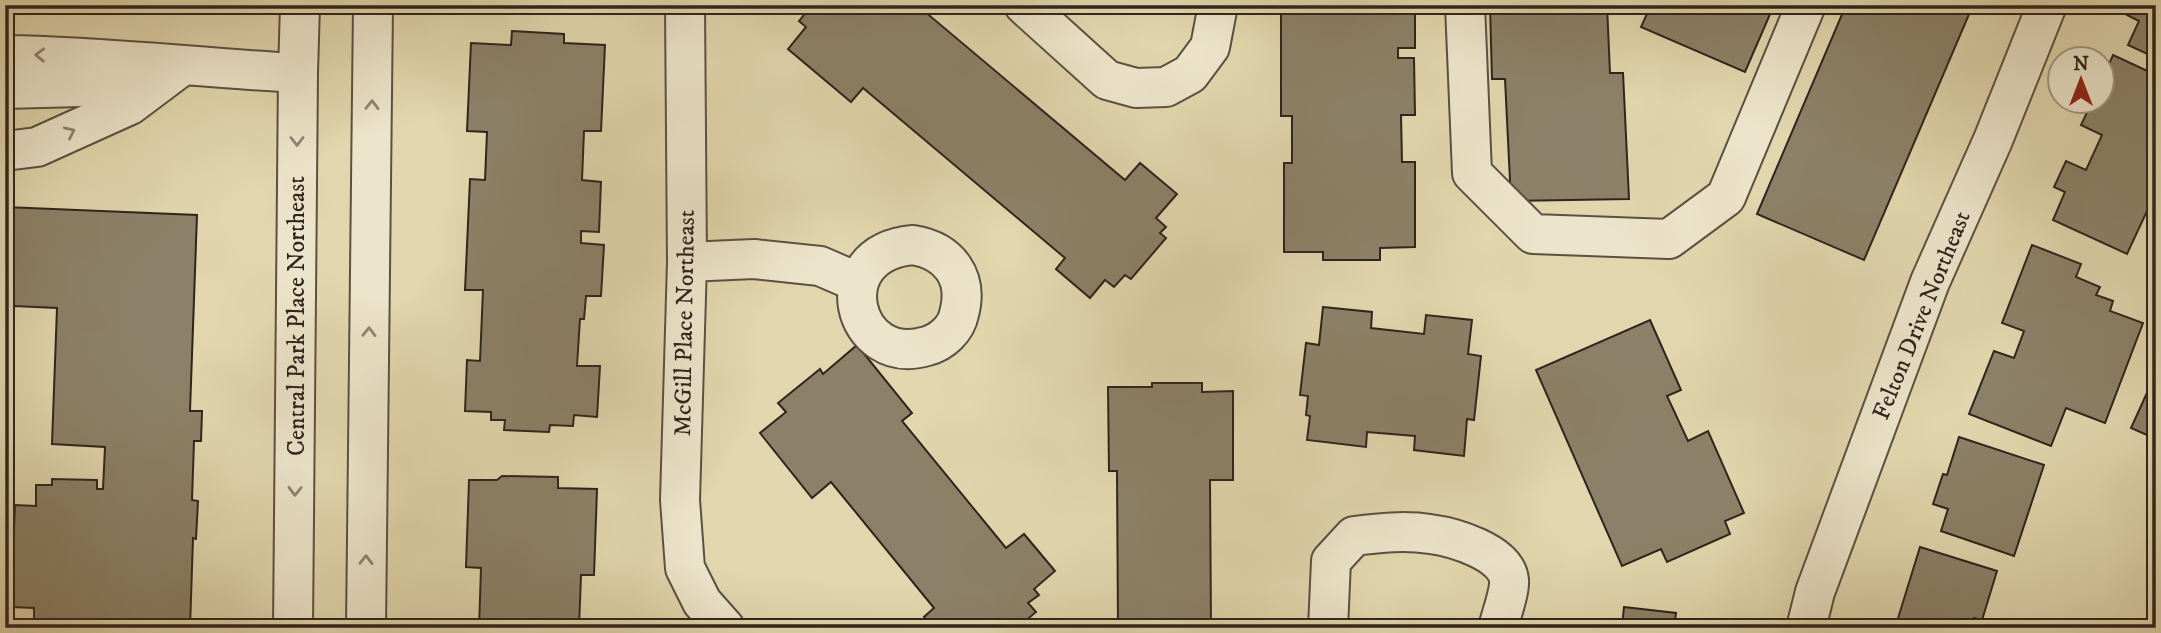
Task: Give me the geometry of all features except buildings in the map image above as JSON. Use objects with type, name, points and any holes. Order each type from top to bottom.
[{"type":"street","name":"Central Park Place Northeast","points":[[293,628],[300,5]]},
{"type":"street","points":[[366,628],[373,5]]},
{"type":"street","name":"McGill Place Northeast","points":[[685,5],[687,262],[680,500],[685,568],[702,602],[725,628]]},
{"type":"street","points":[[1024,5],[1107,80],[1136,88],[1166,87],[1190,74],[1210,47],[1218,5]]},
{"type":"street","points":[[1465,5],[1472,173],[1533,234],[1669,239],[1726,197],[1806,5]]},
{"type":"street","name":"Felton Drive Northeast","points":[[1806,628],[1815,592],[1930,282],[1993,140],[2047,5]]},
{"type":"street","points":[[5,55],[76,55],[182,66],[298,73]]},
{"type":"street","points":[[5,89],[80,87],[140,62]]},
{"type":"street","points":[[5,151],[37,147],[130,105],[182,66]]},
{"type":"street","points":[[5,79],[5,107]]},
{"type":"street","points":[[687,262],[754,259],[820,266],[856,282]]},
{"type":"street","points":[[1328,628],[1331,561],[1354,536],[1383,533],[1429,534],[1471,544],[1499,560],[1509,580],[1499,628]]}]
